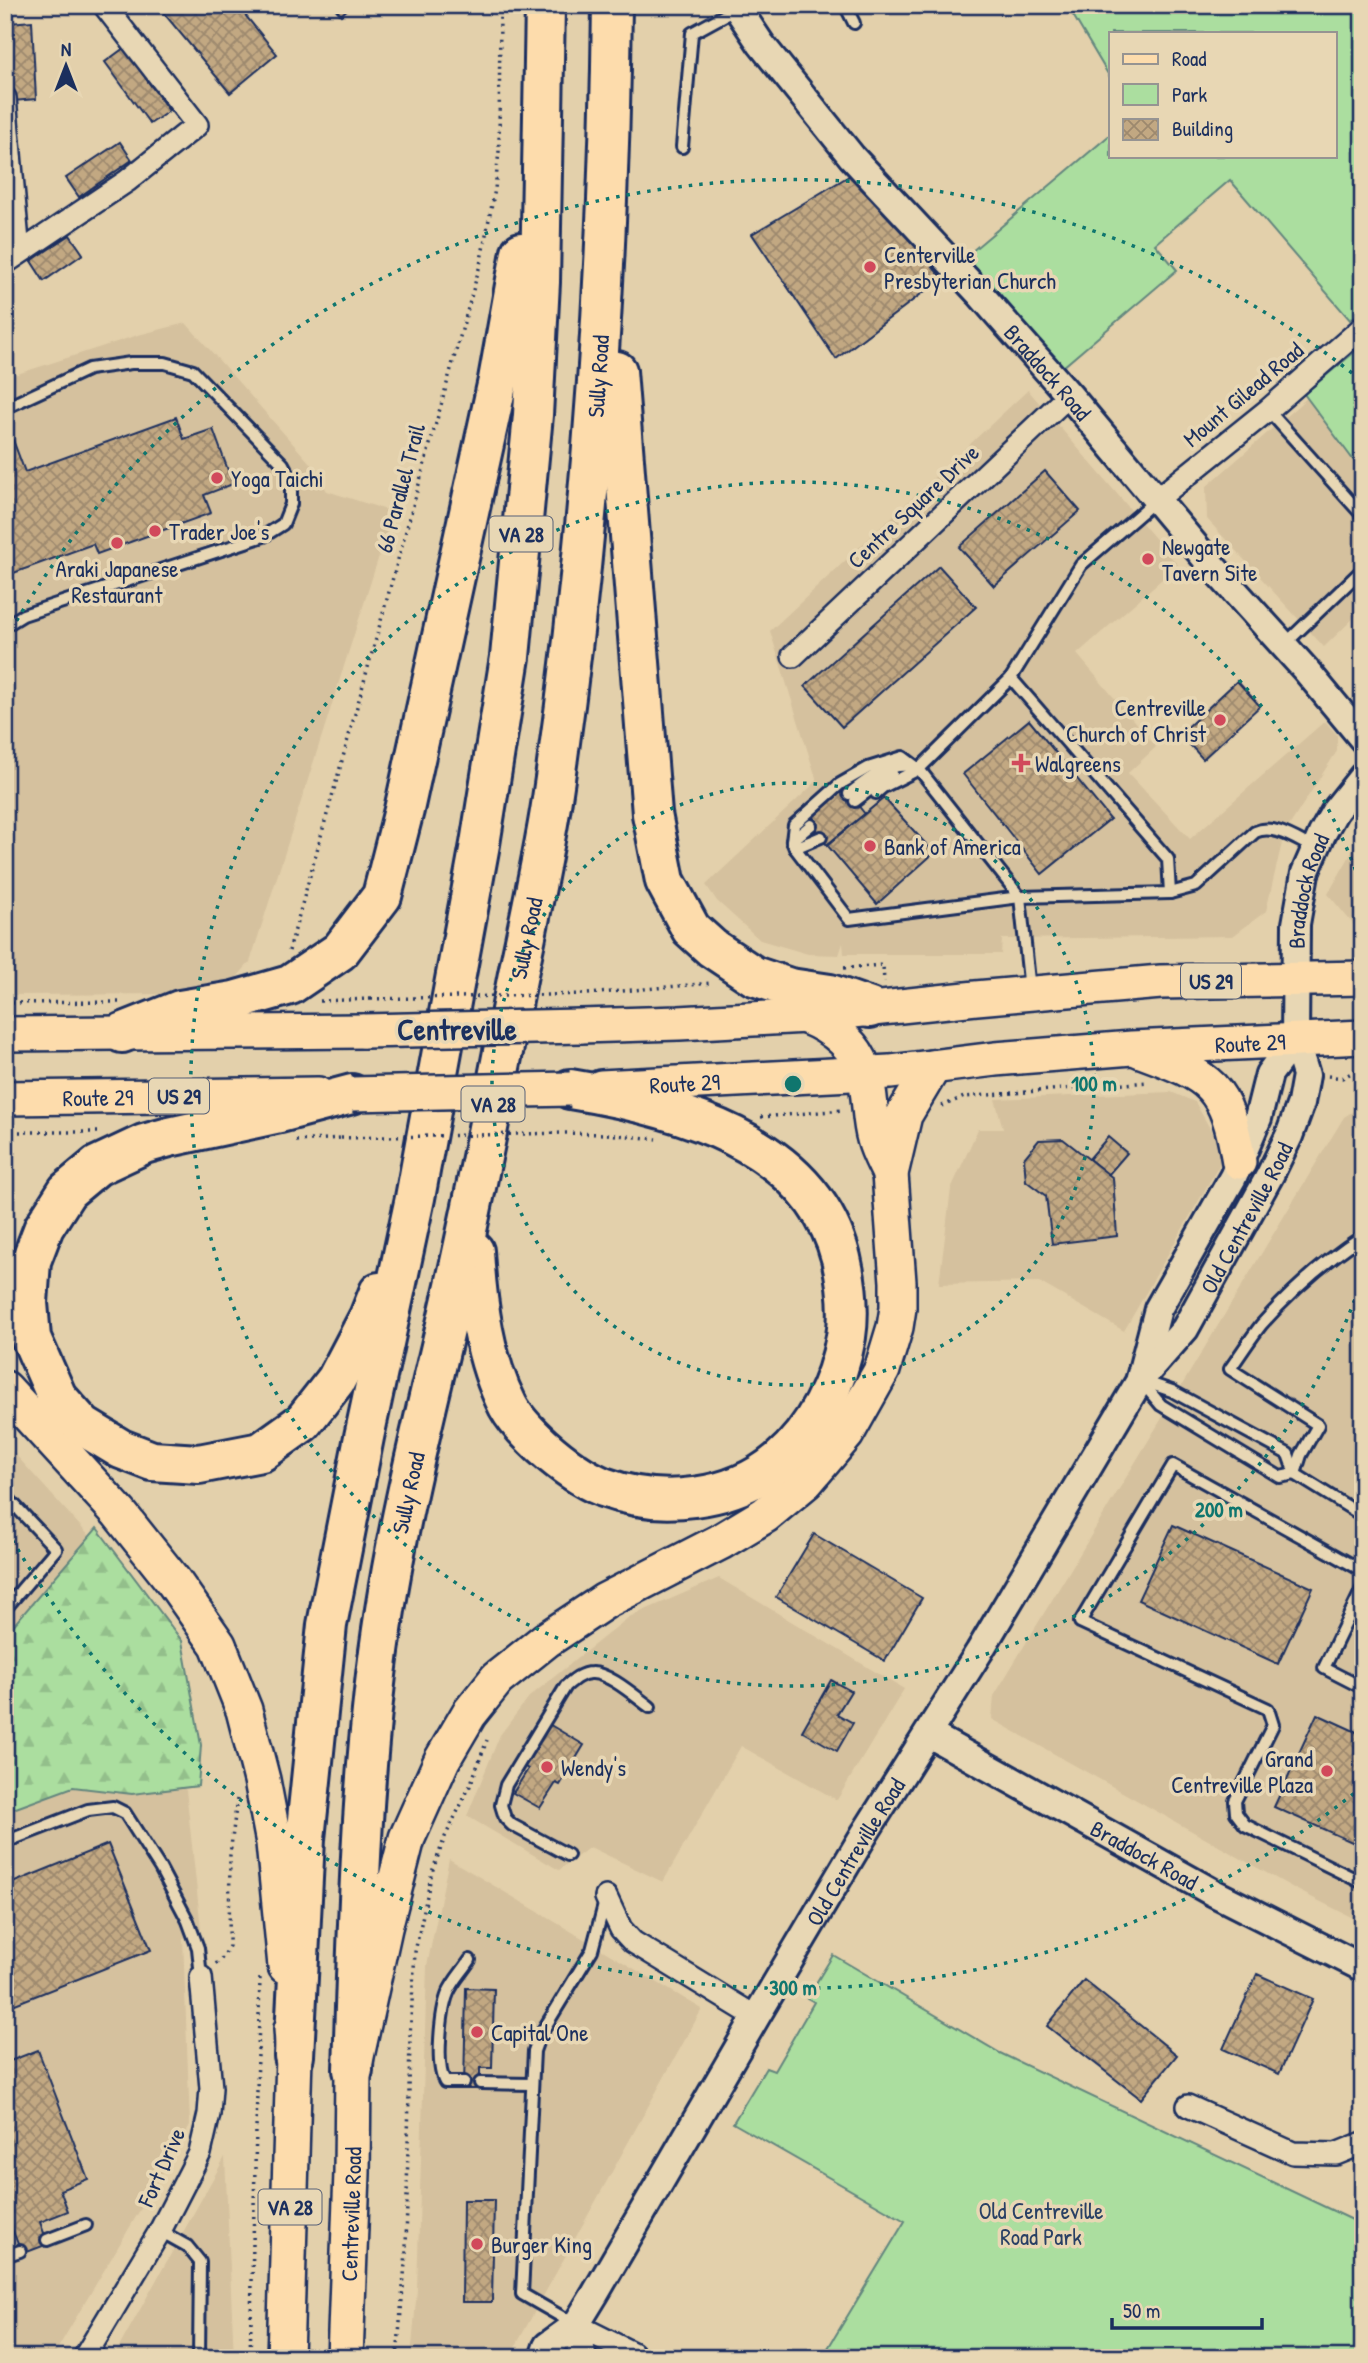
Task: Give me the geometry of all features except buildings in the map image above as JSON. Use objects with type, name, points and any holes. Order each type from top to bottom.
[{"type":"highway","name":"Sully Road","points":[[353,2070],[360,1871],[375,1684],[385,1608],[399,1532],[475,1199],[551,803],[580,579],[599,354],[610,133],[612,5]]},
{"type":"highway","points":[[122,1032],[180,1010],[234,1001],[290,985],[340,951],[382,896],[404,810],[498,380],[525,226],[537,134],[545,11]]},
{"type":"highway","name":"VA 28","points":[[285,2358],[294,2056],[305,1839],[327,1625],[415,1198],[480,844],[510,657],[533,415],[539,309],[544,166],[545,11]]},
{"type":"highway","points":[[610,133],[609,222],[613,313],[652,814],[665,881],[691,929],[738,967],[754,976],[790,988],[830,994],[878,1008]]},
{"type":"highway","points":[[806,1016],[835,1030],[848,1045],[865,1074],[875,1140],[890,1174]]},
{"type":"highway","points":[[890,1174],[904,1115],[932,1068]]},
{"type":"highway","points":[[475,1199],[474,1253],[478,1299],[494,1373],[508,1407],[528,1433],[554,1457],[603,1487],[634,1495],[673,1499],[720,1492],[750,1479],[778,1462],[800,1440],[831,1388],[842,1359],[847,1328],[848,1297],[836,1240],[811,1196],[789,1172],[763,1152],[729,1133],[641,1103],[570,1089]]},
{"type":"highway","points":[[352,1094],[144,1144],[97,1166],[67,1191],[44,1227],[31,1261],[27,1303],[31,1338],[57,1397],[83,1426],[121,1449],[152,1461],[199,1464],[261,1452],[303,1422],[336,1380],[369,1317],[415,1198]]},
{"type":"highway","name":"Centreville Road","points":[[345,2358],[353,2070],[407,1838],[442,1760],[469,1714],[497,1679],[546,1640],[605,1601],[720,1542],[765,1515],[806,1480],[846,1434],[882,1370],[898,1308],[890,1174]]},
{"type":"highway","points":[[5,1388],[119,1513],[174,1582],[218,1645],[244,1710],[259,1765],[274,1843],[294,2056]]},
{"type":"main road","name":"US 29","points":[[5,1034],[364,1031],[584,1010],[680,1024],[806,1016],[1161,982],[1363,978]]},
{"type":"main road","name":"Route 29","points":[[5,1098],[570,1089],[865,1074],[995,1059],[1132,1048],[1363,1037]]},
{"type":"main road","points":[[1132,1048],[1202,1077],[1220,1096],[1233,1127],[1239,1162]]},
{"type":"street","points":[[12,258],[127,181],[197,125],[104,5]]},
{"type":"street","name":"Braddock Road","points":[[735,7],[761,44],[852,157],[979,293],[1069,395],[1211,565],[1284,645],[1363,739]]},
{"type":"street","points":[[5,98],[12,258]]},
{"type":"street","name":"Mount Gilead Road","points":[[1156,500],[1268,410],[1363,327]]},
{"type":"street","name":"Centre Square Drive","points":[[793,656],[1069,395]]},
{"type":"street","name":"Braddock Road","points":[[1295,979],[1296,924],[1305,873],[1335,811],[1363,776]]},
{"type":"street","name":"Old Centreville Road","points":[[543,2358],[547,2346],[576,2325],[865,1833],[929,1734],[1140,1380],[1185,1329],[1248,1216],[1289,1136],[1301,1103],[1306,1075],[1294,1039],[1295,979]]},
{"type":"street","name":"Old Centreville Road","points":[[1140,1380],[1158,1309],[1213,1214],[1239,1162],[1258,1118],[1269,1074],[1294,1039]]},
{"type":"street","name":"Braddock Road","points":[[929,1734],[1212,1892],[1363,1968]]},
{"type":"street","points":[[606,1897],[621,1929],[634,1942],[756,2017]]},
{"type":"street","name":"Fort Drive","points":[[84,2358],[160,2231],[200,2153],[209,2114],[211,2088],[201,1977]]},
{"type":"street","points":[[1188,2106],[1293,2153],[1336,2154],[1363,2143]]},
{"type":"street","points":[[576,2325],[583,2358]]},
{"type":"street","points":[[576,2325],[638,2358]]},
{"type":"lane","points":[[845,5],[854,23]]},
{"type":"lane","points":[[682,148],[691,33],[735,7]]},
{"type":"lane","points":[[5,408],[89,369],[131,363],[165,363],[193,372],[282,464],[291,479],[291,504],[282,524],[264,536],[23,615],[5,626]]},
{"type":"lane","points":[[1268,410],[1363,516]]},
{"type":"lane","points":[[854,801],[889,773],[919,769],[1011,678],[1082,565],[1156,500]]},
{"type":"lane","points":[[1284,645],[1363,569]]},
{"type":"lane","points":[[1011,678],[1168,859],[1170,893]]},
{"type":"lane","points":[[1030,993],[1020,897],[919,769],[903,757],[867,768],[839,784],[794,825],[793,845],[849,919],[1020,897],[1170,893],[1196,886],[1255,832],[1262,829],[1272,829],[1316,849]]},
{"type":"lane","points":[[793,845],[816,831]]},
{"type":"lane","points":[[1295,1474],[1301,1455],[1318,1425],[1230,1369],[1261,1326],[1296,1289],[1331,1257],[1363,1236]]},
{"type":"lane","points":[[1140,1380],[1161,1405],[1280,1477],[1295,1474]]},
{"type":"lane","points":[[1140,1380],[1172,1391],[1288,1454],[1295,1474],[1363,1516]]},
{"type":"lane","points":[[1363,1571],[1173,1465],[1080,1622],[1268,1709],[1273,1725],[1235,1801],[1236,1813],[1245,1825],[1363,1883]]},
{"type":"lane","points":[[5,1495],[56,1549],[5,1609]]},
{"type":"lane","points":[[1363,1587],[1324,1668],[1363,1688]]},
{"type":"lane","points":[[568,1855],[512,1825],[505,1818],[501,1805],[506,1785],[566,1686],[574,1679],[592,1672],[603,1675],[650,1707]]},
{"type":"lane","points":[[5,1842],[88,1810],[113,1807],[125,1813],[160,1868],[188,1921],[198,1948],[201,1977]]},
{"type":"lane","points":[[576,2325],[522,2294],[534,2051],[592,1950],[606,1897]]},
{"type":"lane","points":[[464,2082],[445,2082],[443,2078],[442,2012],[449,1991],[470,1960]]},
{"type":"lane","points":[[480,2083],[532,2084]]},
{"type":"lane","points":[[47,2240],[86,2225]]},
{"type":"lane","points":[[160,2231],[187,2246],[200,2262],[199,2358]]},
{"type":"lane","points":[[5,2262],[8,2255],[20,2251]]},
{"type":"path","name":"66 Parallel Trail","points":[[286,959],[480,265],[495,189],[499,151],[500,5]]},
{"type":"path","points":[[837,968],[883,965],[878,1008]]},
{"type":"path","points":[[371,999],[584,1010],[724,982],[731,978],[738,967]]},
{"type":"path","points":[[341,1138],[565,1133]]},
{"type":"path","points":[[397,2358],[406,2252],[410,2036],[415,1952],[432,1872],[489,1735]]},
{"type":"path","points":[[201,1977],[224,1956],[229,1946],[230,1855],[238,1793]]},
{"type":"path","points":[[250,2358],[261,1973]]},
{"type":"shaded area","points":[[186,323],[310,463],[327,491],[393,512],[250,962],[232,983],[177,994],[5,995],[5,378],[138,335]]},
{"type":"shaded area","points":[[1028,390],[1178,565],[1077,654],[1156,747],[1128,773],[1190,839],[1325,721],[1337,735],[1337,751],[1284,834],[1266,911],[1233,936],[1002,939],[1001,954],[844,954],[843,943],[839,955],[808,954],[760,940],[717,901],[706,885],[817,781],[770,631]]},
{"type":"shaded area","points":[[1308,397],[1363,463],[1363,609],[1324,647],[1207,519],[1206,487]]},
{"type":"shaded area","points":[[1363,833],[1363,936],[1328,894]]},
{"type":"shaded area","points":[[1171,1092],[1195,1102],[1225,1155],[1124,1331],[1039,1282],[939,1284],[951,1189],[978,1129],[1003,1129],[995,1099]]},
{"type":"shaded area","points":[[1363,1105],[1363,1923],[1297,1890],[992,1719],[994,1696],[1344,1117]]},
{"type":"shaded area","points":[[5,1443],[91,1538],[5,1636]]},
{"type":"shaded area","points":[[719,1578],[904,1689],[837,1800],[741,1746],[663,1882],[590,1847],[559,1870],[467,1816],[500,1735],[529,1697],[629,1617]]},
{"type":"shaded area","points":[[5,1686],[186,1790],[201,1929],[183,1938],[190,2126],[52,2358],[5,2358]]},
{"type":"shaded area","points":[[449,1859],[702,2009],[509,2358],[411,2358],[417,2289],[427,1966]]},
{"type":"shaded area","points":[[225,2157],[234,2358],[113,2358]]},
{"type":"green space","points":[[1067,5],[1363,5],[1363,310],[1350,320],[1230,180],[1155,244],[1177,270],[1063,367],[965,257],[1109,136],[1109,158],[1336,158],[1336,32],[1109,32],[1109,76]]},
{"type":"green space","points":[[1363,345],[1363,473],[1304,394]]},
{"type":"green space","points":[[97,1528],[182,1641],[201,1745],[198,1786],[132,1794],[73,1787],[5,1812],[5,1635]]},
{"type":"green space","name":"Old Centreville Road Park","points":[[833,1955],[1000,2053],[1363,2225],[1363,2358],[822,2358],[905,2221],[733,2123],[766,2068],[774,2071],[814,2002],[807,1998]]},
{"type":"place","name":"Centerville Presbyterian Church","points":[[870,267]]},
{"type":"place","name":"Yoga Taichi","points":[[217,478]]},
{"type":"place","name":"Trader Joe's","points":[[155,531]]},
{"type":"place","name":"Araki Japanese Restaurant","points":[[117,543]]},
{"type":"place","name":"Newgate Tavern Site","points":[[1148,559]]},
{"type":"place","name":"Centreville Church of Christ","points":[[1220,720]]},
{"type":"place","name":"Walgreens","points":[[1021,763]]},
{"type":"place","name":"Bank of America","points":[[870,846]]},
{"type":"place","name":"Wendy's","points":[[547,1767]]},
{"type":"place","name":"Grand Centreville Plaza","points":[[1327,1771]]},
{"type":"place","name":"Capital One","points":[[477,2032]]},
{"type":"place","name":"Burger King","points":[[477,2244]]},
{"type":"district","name":"Centreville","points":[[457,1029]]}]
